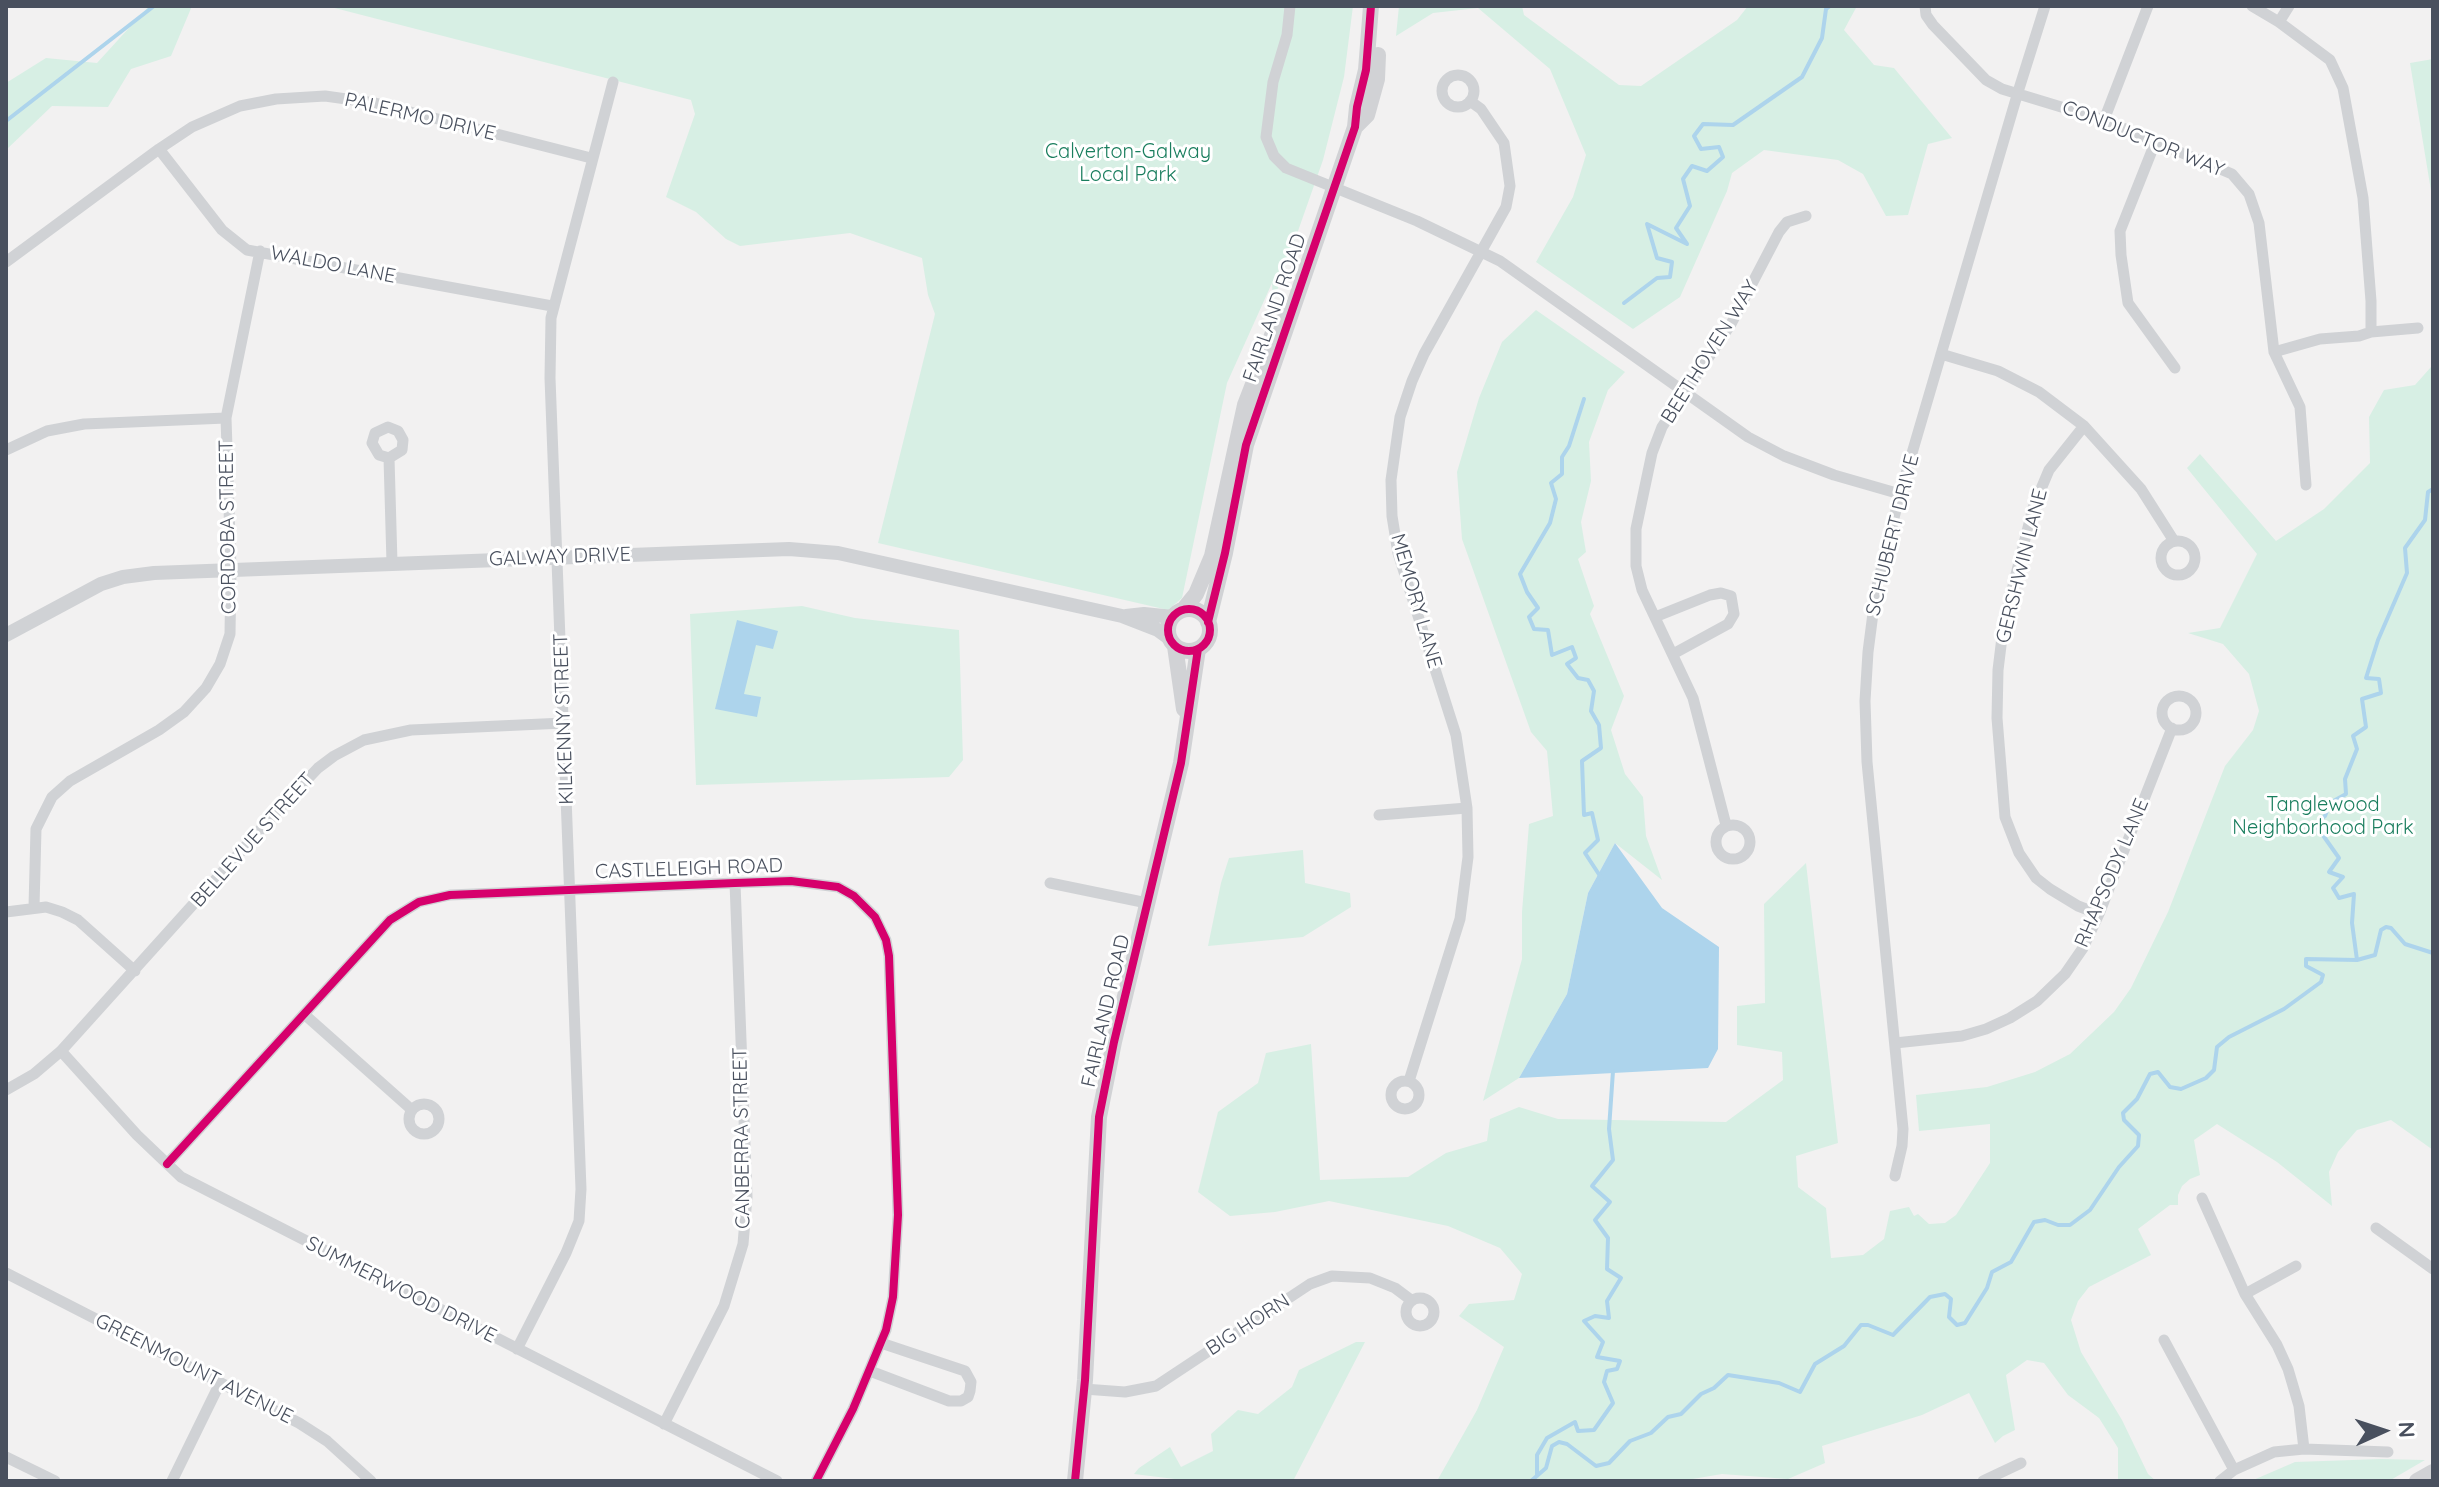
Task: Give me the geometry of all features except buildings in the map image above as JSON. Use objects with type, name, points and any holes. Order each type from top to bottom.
[{"type":"main road","name":"FAIRLAND ROAD","points":[[1208,622],[1246,445],[1355,127],[1366,70],[1371,6]]},
{"type":"main road","name":"FAIRLAND ROAD","points":[[1355,127],[1367,115],[1377,79],[1382,6]]},
{"type":"main road","name":"FAIRLAND ROAD","points":[[1178,613],[1196,594],[1212,556],[1245,405],[1301,258],[1313,246]]},
{"type":"main road","points":[[1198,611],[1208,622],[1209,637],[1198,649],[1188,652],[1172,642],[1168,629],[1178,613],[1198,611]]},
{"type":"main road","name":"FAIRLAND ROAD","points":[[1172,642],[1187,723]]},
{"type":"main road","name":"FAIRLAND ROAD","points":[[1075,1481],[1084,1389],[1099,1117],[1181,763],[1198,649]]},
{"type":"main road","points":[[2417,1481],[2433,1472]]},
{"type":"street","points":[[1290,6],[1287,35],[1273,82],[1266,137],[1274,156],[1286,168],[1482,251],[1607,335],[1684,394],[1748,437],[1784,456],[1834,475],[1900,494]]},
{"type":"street","name":"CONDUCTOR WAY","points":[[1925,6],[1926,15],[1933,25],[1986,80],[2002,89],[2104,120],[2232,174],[2249,194],[2259,223],[2274,352],[2300,407],[2306,485]]},
{"type":"street","name":"SCHUBERT DRIVE","points":[[1895,1176],[1903,1129],[1867,762],[1865,701],[1868,652],[1876,590],[1900,494],[2045,6]]},
{"type":"street","points":[[2104,120],[2148,6]]},
{"type":"street","points":[[2252,6],[2330,60],[2343,88],[2363,198],[2371,332]]},
{"type":"street","points":[[2279,22],[2289,6]]},
{"type":"street","name":"KILKENNY STREET","points":[[517,1349],[579,1221],[581,1189],[550,378],[552,306],[613,82]]},
{"type":"street","name":"PALERMO DRIVE","points":[[6,262],[192,127],[240,106],[276,99],[325,96],[375,103],[591,158]]},
{"type":"street","name":"MEMORY LANE","points":[[1409,1081],[1460,919],[1468,857],[1467,808],[1456,735],[1398,553],[1392,516],[1391,480],[1400,417],[1412,381],[1506,207],[1510,186],[1504,143],[1494,125],[1470,101]]},
{"type":"street","points":[[2155,143],[2120,231],[2121,255],[2128,303],[2175,368]]},
{"type":"street","name":"WALDO LANE","points":[[159,149],[222,230],[247,250],[552,306]]},
{"type":"street","name":"BEETHOVEN WAY","points":[[1726,825],[1693,698],[1642,590],[1636,566],[1636,529],[1652,453],[1662,427],[1731,324],[1779,232],[1787,222],[1806,216]]},
{"type":"street","name":"CORDOBA STREET","points":[[34,907],[36,829],[52,797],[70,781],[159,730],[184,712],[206,688],[220,664],[230,634],[226,418],[260,251]]},
{"type":"street","points":[[2274,352],[2320,339],[2418,328]]},
{"type":"street","points":[[1941,354],[1998,371],[2039,392],[2084,426],[2141,489],[2174,541]]},
{"type":"street","points":[[6,450],[47,431],[84,424],[226,418]]},
{"type":"street","name":"GERSHWIN LANE","points":[[2084,426],[2049,470],[2033,508],[2004,621],[1998,670],[1997,718],[2005,817],[2019,853],[2036,878],[2050,889],[2078,906],[2099,914]]},
{"type":"street","points":[[389,458],[392,563]]},
{"type":"street","name":"GALWAY DRIVE","points":[[6,635],[101,584],[123,577],[231,569],[789,549],[838,553],[1122,616],[1172,642]]},
{"type":"street","points":[[1655,617],[1710,595],[1721,593],[1731,596],[1734,614],[1728,624],[1673,654]]},
{"type":"street","name":"GALWAY DRIVE","points":[[1122,616],[1178,613]]},
{"type":"street","name":"BELLEVUE STREET","points":[[6,1090],[34,1074],[61,1051],[280,808],[318,768],[334,756],[364,740],[411,730],[564,723]]},
{"type":"street","name":"RHAPSODY LANE","points":[[1895,1043],[1962,1036],[2010,1018],[2037,1001],[2065,974],[2083,948],[2099,914],[2172,728]]},
{"type":"street","points":[[1379,815],[1467,808]]},
{"type":"street","name":"CASTLELEIGH ROAD","points":[[167,1164],[390,920],[419,902],[450,895],[735,883],[791,881],[838,887],[854,896],[875,917],[886,940],[889,956],[898,1215],[893,1297],[881,1343],[816,1481]]},
{"type":"street","name":"CANBERRA STREET","points":[[664,1424],[724,1306],[743,1244],[747,1197],[735,883]]},
{"type":"street","points":[[1050,883],[1147,903]]},
{"type":"street","points":[[6,912],[46,907],[78,920],[135,971]]},
{"type":"street","points":[[304,1014],[412,1110]]},
{"type":"street","name":"SUMMERWOOD DRIVE","points":[[61,1051],[137,1135],[181,1177],[777,1481]]},
{"type":"street","points":[[2202,1198],[2245,1294],[2288,1369],[2299,1406],[2304,1449]]},
{"type":"street","points":[[2376,1228],[2433,1269]]},
{"type":"street","points":[[2245,1294],[2296,1266]]},
{"type":"street","name":"GREENMOUNT AVENUE","points":[[6,1273],[299,1423],[327,1441],[371,1481]]},
{"type":"street","name":"BIG HORN","points":[[1084,1389],[1125,1392],[1156,1386],[1310,1284],[1332,1276],[1370,1278],[1395,1288],[1411,1300]]},
{"type":"street","points":[[2164,1340],[2234,1470]]},
{"type":"street","points":[[870,1371],[949,1401],[961,1401],[968,1397],[971,1382],[965,1371],[881,1343]]},
{"type":"street","points":[[172,1481],[220,1383]]},
{"type":"street","points":[[2220,1481],[2234,1470],[2274,1452],[2304,1449],[2388,1452]]},
{"type":"street","points":[[6,1457],[55,1481]]},
{"type":"street","points":[[1983,1481],[2021,1463]]},
{"type":"green space","points":[[149,6],[192,6],[171,56],[131,69],[108,107],[52,106],[6,150],[6,83],[46,58],[97,63]]},
{"type":"green space","name":"Calverton-Galway Local Park","points":[[327,6],[1353,6],[1344,77],[1323,160],[1273,302],[1272,283],[1227,383],[1182,598],[1168,610],[878,543],[935,314],[928,295],[922,258],[850,233],[740,246],[726,239],[696,212],[666,197],[695,114],[691,100]]},
{"type":"green space","points":[[1399,6],[1522,6],[1524,15],[1619,85],[1641,86],[1737,20],[1748,6],[1857,6],[1844,30],[1874,65],[1894,68],[1952,138],[1928,144],[1908,215],[1886,216],[1863,174],[1838,160],[1764,150],[1732,173],[1680,297],[1633,329],[1536,262],[1573,197],[1586,155],[1550,69],[1478,8],[1433,13],[1396,36]]},
{"type":"green space","points":[[2433,59],[2433,203],[2410,63]]},
{"type":"green space","points":[[1536,310],[1625,372],[1608,390],[1589,442],[1591,481],[1581,522],[1586,552],[1578,559],[1594,606],[1590,614],[1624,696],[1611,730],[1625,774],[1643,797],[1646,836],[1662,880],[1615,843],[1588,893],[1567,994],[1519,1078],[1483,1101],[1522,959],[1522,912],[1529,824],[1553,816],[1547,751],[1531,732],[1462,539],[1457,472],[1479,398],[1502,342]]},
{"type":"green space","name":"Tanglewood Neighborhood Park","points":[[2433,357],[2433,1150],[2391,1120],[2357,1130],[2338,1152],[2329,1172],[2332,1206],[2277,1162],[2217,1124],[2194,1140],[2200,1175],[2182,1186],[2178,1205],[2170,1205],[2138,1229],[2151,1255],[2089,1287],[2078,1301],[2071,1320],[2081,1352],[2122,1420],[2148,1474],[2156,1481],[2118,1481],[2118,1448],[2099,1418],[2068,1395],[2044,1363],[2027,1360],[2006,1375],[2015,1430],[1995,1443],[1969,1393],[1922,1415],[1822,1446],[1825,1463],[1788,1479],[1722,1474],[1681,1481],[1437,1481],[1477,1410],[1504,1347],[1459,1316],[1469,1304],[1514,1300],[1522,1274],[1500,1248],[1448,1226],[1329,1201],[1275,1212],[1230,1216],[1198,1192],[1218,1112],[1258,1083],[1266,1053],[1311,1044],[1320,1180],[1408,1177],[1446,1153],[1487,1141],[1490,1119],[1519,1107],[1558,1119],[1726,1122],[1783,1080],[1782,1052],[1737,1045],[1737,1006],[1765,1003],[1764,904],[1806,863],[1838,1143],[1796,1156],[1798,1187],[1826,1208],[1831,1258],[1863,1255],[1884,1239],[1890,1211],[1909,1207],[1914,1216],[1918,1214],[1929,1224],[1945,1223],[1956,1215],[1990,1163],[1990,1124],[1919,1131],[1916,1095],[1987,1087],[2035,1072],[2070,1054],[2114,1012],[2131,988],[2168,912],[2225,766],[2253,730],[2259,711],[2249,674],[2223,644],[2188,633],[2220,628],[2257,554],[2187,468],[2200,454],[2276,541],[2324,509],[2370,463],[2369,417],[2384,390],[2415,385],[2431,367]]},
{"type":"green space","points":[[802,606],[855,618],[959,630],[963,760],[949,777],[696,785],[690,614]]},
{"type":"green space","points":[[1303,850],[1305,883],[1350,893],[1351,907],[1303,937],[1208,946],[1229,858]]},
{"type":"green space","points":[[1356,1342],[1365,1342],[1293,1481],[1191,1481],[1134,1474],[1170,1447],[1181,1467],[1213,1451],[1211,1434],[1238,1410],[1258,1414],[1292,1387],[1299,1370]]},
{"type":"green space","points":[[2425,1460],[2389,1481],[2251,1481],[2295,1462]]},
{"type":"water","points":[[737,620],[778,631],[773,649],[756,645],[744,694],[761,697],[757,717],[715,709]]},
{"type":"water","points":[[1615,843],[1662,908],[1719,947],[1718,1049],[1708,1068],[1519,1078],[1567,994],[1588,893]]},
{"type":"waterway","points":[[6,121],[154,6]]},
{"type":"waterway","points":[[1624,303],[1657,278],[1670,277],[1672,262],[1657,258],[1647,224],[1687,244],[1676,228],[1690,206],[1683,179],[1692,166],[1707,171],[1723,157],[1719,147],[1701,149],[1694,136],[1703,124],[1733,125],[1802,77],[1822,38],[1826,9],[1830,6]]},
{"type":"waterway","points":[[1584,399],[1569,446],[1562,457],[1562,474],[1551,483],[1556,499],[1550,523],[1520,574],[1538,608],[1529,617],[1534,629],[1548,630],[1552,655],[1572,647],[1576,658],[1567,664],[1578,678],[1588,680],[1594,691],[1591,711],[1599,725],[1601,748],[1582,761],[1584,815],[1592,813],[1598,840],[1585,853],[1602,879]]},
{"type":"waterway","points":[[2357,960],[2352,923],[2354,894],[2339,898],[2333,888],[2343,877],[2329,872],[2339,858],[2315,824],[2325,816],[2330,803],[2346,794],[2345,779],[2357,749],[2353,736],[2366,727],[2362,699],[2381,693],[2379,679],[2366,678],[2378,640],[2407,573],[2405,548],[2425,520],[2428,492],[2433,489]]},
{"type":"waterway","points":[[1531,1481],[1546,1468],[1552,1446],[1559,1442],[1567,1444],[1596,1466],[1609,1463],[1630,1441],[1651,1433],[1668,1417],[1681,1414],[1701,1394],[1714,1388],[1728,1375],[1779,1383],[1800,1392],[1815,1364],[1844,1346],[1861,1325],[1893,1335],[1930,1297],[1945,1294],[1951,1299],[1949,1317],[1957,1325],[1965,1323],[1987,1288],[1992,1272],[2011,1262],[2034,1222],[2045,1220],[2070,1225],[2090,1210],[2119,1167],[2138,1146],[2139,1135],[2124,1120],[2123,1113],[2137,1099],[2150,1074],[2158,1072],[2170,1087],[2181,1089],[2206,1078],[2214,1070],[2217,1047],[2229,1037],[2284,1009],[2321,982],[2323,975],[2306,966],[2306,959],[2357,960],[2375,955],[2381,930],[2386,927],[2391,928],[2405,944],[2433,953]]},
{"type":"waterway","points":[[1537,1476],[1537,1455],[1547,1438],[1575,1422],[1578,1431],[1594,1430],[1613,1403],[1604,1382],[1607,1371],[1617,1369],[1620,1361],[1597,1357],[1603,1342],[1584,1321],[1595,1316],[1609,1318],[1607,1301],[1621,1278],[1607,1269],[1608,1238],[1595,1220],[1610,1202],[1592,1186],[1613,1160],[1609,1129],[1613,1071]]},
{"type":"cycle path","points":[[1208,622],[1246,445],[1355,127],[1366,70],[1371,6]]},
{"type":"cycle path","points":[[1189,609],[1204,615],[1210,630],[1204,645],[1189,651],[1174,645],[1168,630],[1174,615],[1189,609]]},
{"type":"cycle path","points":[[1075,1481],[1085,1380],[1099,1117],[1181,763],[1198,649]]},
{"type":"cycle path","points":[[167,1164],[390,920],[419,902],[450,895],[735,883],[791,881],[838,887],[854,896],[875,917],[886,940],[889,956],[898,1215],[893,1297],[886,1330],[853,1409],[816,1481]]}]
